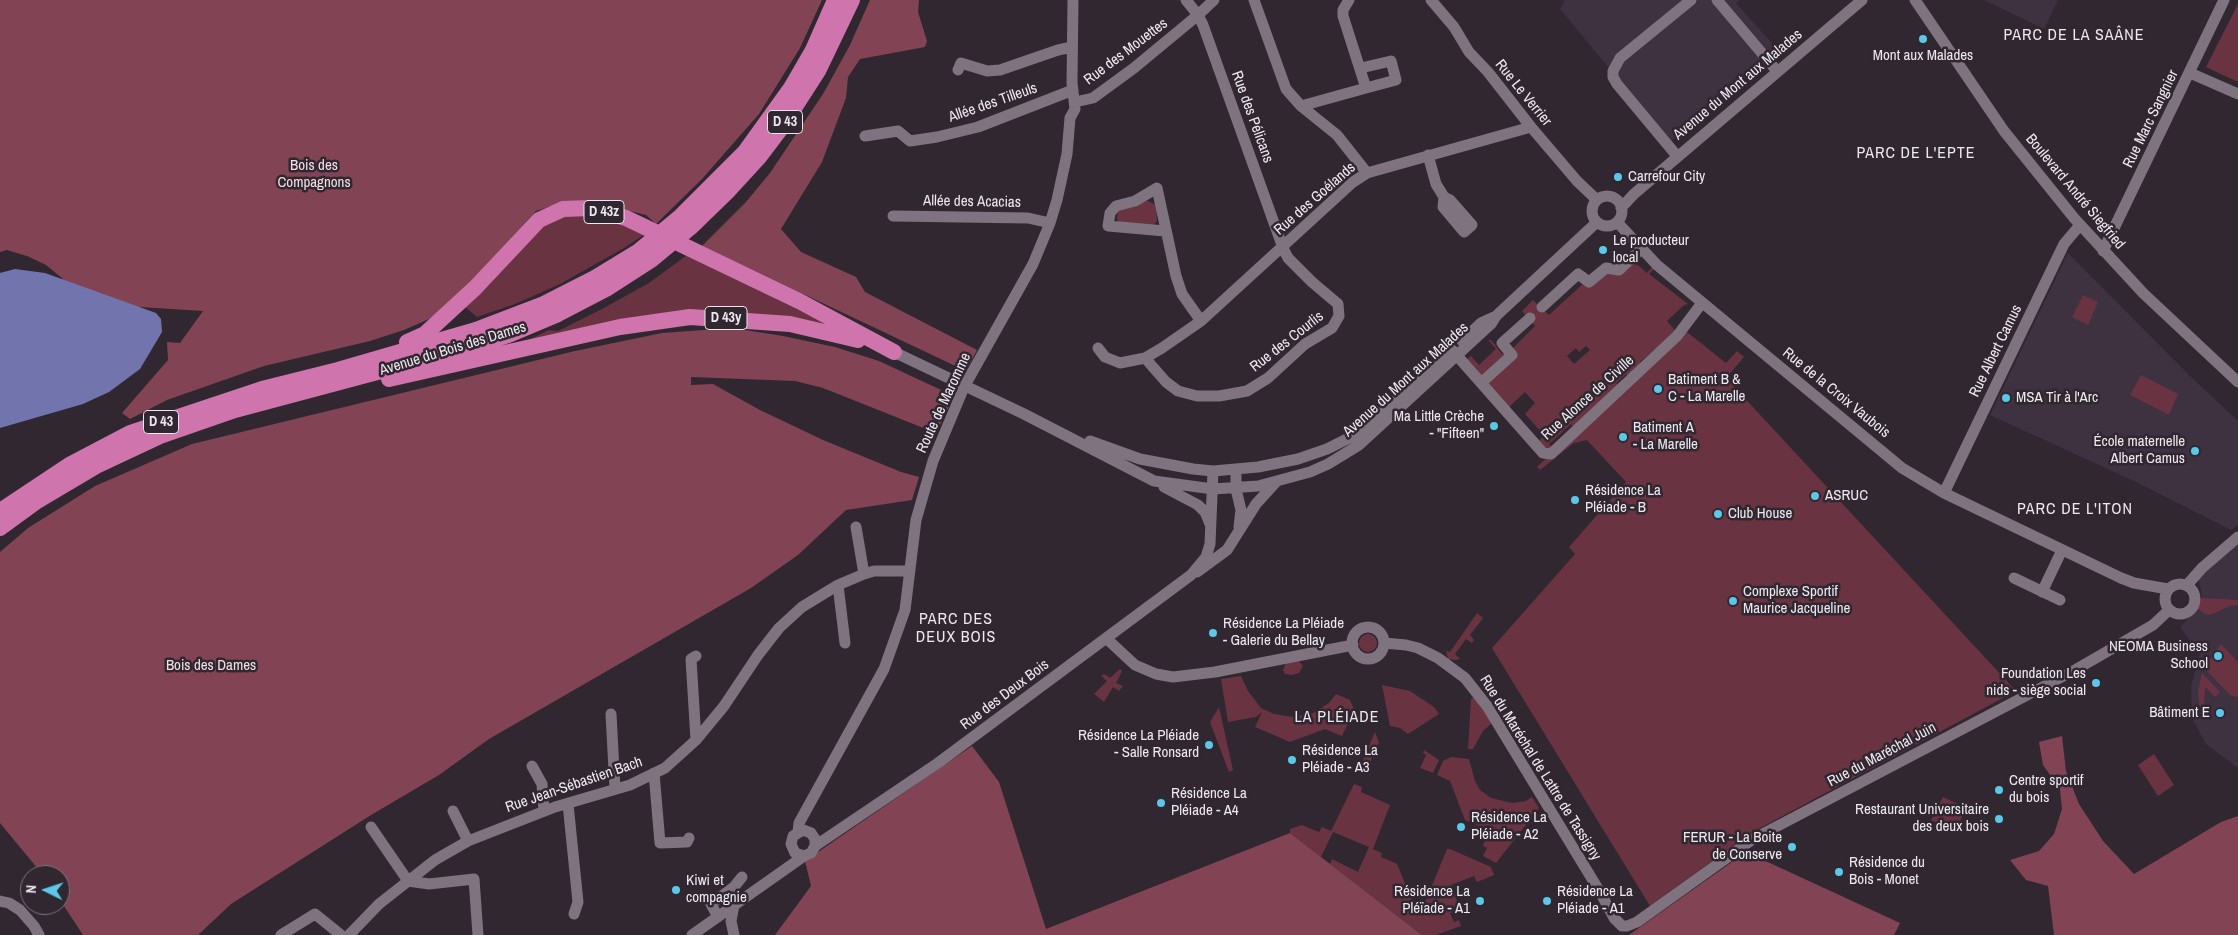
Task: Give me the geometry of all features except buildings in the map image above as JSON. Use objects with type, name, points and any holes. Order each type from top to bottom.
[{"type":"highway","name":"Avenue du Bois des Dames","points":[[686,221],[712,186],[751,144],[800,72],[813,50],[835,0]]},
{"type":"highway","name":"Avenue du Bois des Dames","points":[[0,511],[70,464],[130,433],[262,389],[336,377],[456,351],[508,335],[558,314],[606,289],[686,221],[734,185],[782,127],[818,71],[852,0]]},
{"type":"highway","name":"D 43z","points":[[336,377],[425,334],[475,288],[539,220],[563,210],[590,208],[626,218],[799,301],[894,352]]},
{"type":"highway","name":"D 43y","points":[[336,377],[365,384],[436,370],[620,327],[690,317],[790,324],[848,337],[894,352]]},
{"type":"highway","name":"Avenue du Bois des Dames","points":[[0,528],[37,501],[88,470],[160,436],[336,377]]},
{"type":"street","name":"Route de Maromme","points":[[808,836],[805,813],[884,669],[905,610],[916,520],[923,492],[947,428],[964,387],[1032,264],[1050,223],[1067,154],[1070,118],[1075,109],[1072,47],[1073,0]]},
{"type":"street","name":"Rue des Pélicans","points":[[1186,0],[1198,15],[1283,248]]},
{"type":"street","name":"Rue des Mouettes","points":[[1075,102],[1093,98],[1198,15],[1214,0]]},
{"type":"street","points":[[1254,0],[1286,89],[1301,106],[1337,134],[1367,173]]},
{"type":"street","points":[[1349,0],[1342,16],[1361,68],[1366,88]]},
{"type":"street","name":"Rue Le Verrier","points":[[1431,0],[1454,27],[1469,52],[1488,72],[1531,127],[1577,181],[1597,200]]},
{"type":"street","points":[[1678,156],[1617,84],[1613,77],[1613,71],[1620,58],[1691,0]]},
{"type":"street","points":[[1717,0],[1777,71]]},
{"type":"street","name":"Avenue du Mont aux Malades","points":[[1619,204],[1634,194],[1862,0]]},
{"type":"street","name":"Boulevard André Siegfried","points":[[1914,0],[2004,131],[2080,225],[2193,342],[2238,382]]},
{"type":"street","name":"Rue Marc Sangnier","points":[[2103,250],[2224,0]]},
{"type":"street","points":[[958,70],[961,63],[987,70],[1000,70],[1072,47]]},
{"type":"street","points":[[1301,106],[1396,80],[1391,61],[1361,68]]},
{"type":"street","points":[[2190,73],[2238,94]]},
{"type":"street","name":"Allée des Tilleuls","points":[[865,136],[898,131],[910,141],[937,138],[978,127],[1073,90]]},
{"type":"street","name":"Rue des Goélands","points":[[1098,348],[1105,358],[1120,364],[1145,358],[1201,321],[1283,248],[1352,182],[1367,173],[1531,127]]},
{"type":"street","points":[[1428,155],[1436,184],[1444,197]]},
{"type":"street","points":[[1164,231],[1108,226],[1110,213],[1116,206],[1135,201],[1157,188],[1164,231],[1182,294],[1201,321]]},
{"type":"street","points":[[1609,197],[1619,204],[1621,214],[1617,222],[1608,226],[1596,222],[1593,218],[1592,210],[1597,200],[1609,197]]},
{"type":"street","name":"Allée des Acacias","points":[[893,216],[1028,218],[1050,223]]},
{"type":"street","name":"Avenue du Mont aux Malades","points":[[894,352],[1024,414],[1154,481],[1213,489],[1236,489],[1276,482],[1328,464],[1370,436],[1456,355],[1481,323],[1496,316],[1596,222]]},
{"type":"street","name":"Rue de la Croix Vaubois","points":[[1617,222],[1641,249],[1702,303],[1902,468],[1944,493],[2134,583],[2168,589]]},
{"type":"street","name":"Rue Albert Camus","points":[[1944,493],[2064,244],[2080,225]]},
{"type":"street","name":"Rue des Courlis","points":[[1145,358],[1166,382],[1178,391],[1197,396],[1219,396],[1247,391],[1268,378],[1305,344],[1332,328],[1339,316],[1338,304],[1288,258],[1283,248]]},
{"type":"street","points":[[1542,307],[1578,274],[1590,282],[1606,268],[1619,270],[1641,249]]},
{"type":"street","name":"Rue Alonce de Civille","points":[[1456,355],[1543,454],[1551,454],[1677,336],[1702,303]]},
{"type":"street","points":[[1481,383],[1512,355],[1502,344],[1530,318]]},
{"type":"street","name":"Avenue du Mont aux Malades","points":[[1024,414],[1140,459],[1213,471],[1258,467],[1298,459],[1327,449],[1359,433],[1456,355]]},
{"type":"street","points":[[1236,469],[1236,489],[1241,510],[1238,533]]},
{"type":"street","name":"Rue des Deux Bois","points":[[1191,575],[1206,557],[1210,544],[1213,471]]},
{"type":"street","points":[[1154,481],[1198,505],[1205,512],[1212,529]]},
{"type":"street","name":"Rue des Deux Bois","points":[[808,836],[832,834],[938,763],[1191,575],[1202,570],[1222,555],[1256,504],[1276,482]]},
{"type":"street","points":[[856,527],[864,574]]},
{"type":"street","points":[[2187,585],[2202,568],[2238,537]]},
{"type":"street","points":[[2042,592],[2062,550]]},
{"type":"street","name":"Rue Jean-Sébastien Bach","points":[[349,935],[379,904],[434,860],[468,841],[544,811],[615,789],[665,768],[696,740],[724,706],[758,655],[779,628],[802,607],[838,585],[864,574],[874,571],[910,571]]},
{"type":"street","points":[[2014,578],[2060,600]]},
{"type":"street","points":[[2178,584],[2187,585],[2195,596],[2192,609],[2182,614],[2169,610],[2164,601],[2168,589],[2178,584]]},
{"type":"street","points":[[838,585],[845,643]]},
{"type":"street","name":"Rue du Maréchal Juin","points":[[1619,930],[1632,925],[1752,839],[2075,670],[2153,625],[2169,610]]},
{"type":"street","points":[[1367,627],[1377,630],[1384,643],[1381,652],[1369,658],[1360,656],[1352,645],[1358,631],[1367,627]]},
{"type":"street","points":[[1107,639],[1135,665],[1156,674],[1173,677],[1230,669],[1352,645]]},
{"type":"street","name":"Rue du Maréchal de Lattre de Tassigny","points":[[1384,643],[1418,648],[1450,666],[1466,678],[1487,706],[1596,886],[1619,930]]},
{"type":"street","points":[[696,656],[691,659],[696,740]]},
{"type":"street","points":[[611,714],[615,789]]},
{"type":"street","points":[[532,766],[542,784],[544,811]]},
{"type":"street","points":[[654,774],[660,843],[687,842],[689,838]]},
{"type":"street","points":[[568,804],[578,902],[574,914]]},
{"type":"street","points":[[453,811],[468,841]]},
{"type":"street","points":[[371,827],[408,881],[429,884],[474,879],[478,935]]},
{"type":"street","points":[[692,935],[767,881],[811,853],[808,836],[792,838],[787,857],[767,881]]},
{"type":"street","points":[[791,847],[795,853],[804,856]]},
{"type":"street","points":[[718,917],[711,904],[734,887],[742,877]]},
{"type":"street","points":[[0,901],[9,903],[20,910],[39,935]]},
{"type":"street","points":[[734,905],[731,921],[734,935]]},
{"type":"street","points":[[281,935],[314,908],[341,935]]},
{"type":"shaded area","points":[[1563,0],[1739,0],[1736,3],[1778,50],[1670,142],[1560,9],[1564,2]]},
{"type":"shaded area","points":[[1984,0],[2058,0],[2044,29]]},
{"type":"shaded area","points":[[2238,4],[2238,82],[2206,67]]},
{"type":"shaded area","points":[[1146,200],[1156,205],[1157,221],[1153,226],[1120,223],[1117,220],[1118,210]]},
{"type":"shaded area","points":[[592,214],[648,232],[624,248],[560,284],[515,304],[477,317],[465,307],[534,232],[561,216]]},
{"type":"shaded area","points":[[2068,253],[2190,376],[2238,421],[2238,525],[2231,530],[2136,482],[1990,415]]},
{"type":"shaded area","points":[[687,255],[844,332],[761,317],[526,341],[549,330],[558,331],[602,309],[649,283]]},
{"type":"shaded area","points":[[1631,259],[1647,273],[1653,266],[1655,268],[1649,274],[1688,304],[1684,305],[1667,321],[1674,329],[1674,334],[1640,362],[1642,365],[1629,377],[1626,374],[1616,383],[1618,386],[1573,427],[1571,424],[1549,444],[1552,447],[1548,449],[1538,442],[1544,435],[1525,414],[1535,403],[1525,392],[1507,409],[1463,362],[1471,356],[1479,365],[1496,349],[1488,340],[1491,340],[1502,354],[1511,350],[1535,326],[1522,311],[1533,300],[1549,315],[1585,282],[1590,282]],"holes":[[[1586,346],[1590,350],[1574,364],[1567,356],[1576,348],[1579,352]]]},
{"type":"shaded area","points":[[2083,295],[2098,302],[2088,325],[2072,317]]},
{"type":"shaded area","name":"Complexe Sportif Maurice Jacqueline","points":[[1682,328],[1726,363],[1737,351],[1744,357],[1726,378],[2016,691],[1749,834],[1650,906],[1492,648],[1575,554],[1569,547],[1626,482],[1587,440],[1574,443],[1540,470],[1537,467]]},
{"type":"shaded area","points":[[2141,375],[2178,394],[2169,415],[2130,395]]},
{"type":"shaded area","name":"NEOMA Business School","points":[[2238,544],[2238,768],[2206,744],[2192,718],[2191,686],[2200,654],[2180,627],[2200,606],[2202,596],[2198,577]]},
{"type":"shaded area","points":[[2201,598],[2238,600],[2238,605],[2230,606],[2210,615],[2198,609]]},
{"type":"shaded area","points":[[1477,613],[1483,618],[1470,635],[1474,640],[1472,643],[1466,639],[1455,654],[1460,659],[1448,659],[1446,651],[1450,652]]},
{"type":"shaded area","points":[[1364,634],[1372,634],[1377,639],[1375,650],[1364,652],[1359,647],[1359,639]]},
{"type":"shaded area","points":[[2221,644],[2238,662],[2238,696],[2236,697],[2230,695],[2204,668]]},
{"type":"shaded area","points":[[1298,660],[1303,666],[1299,673],[1285,674],[1283,670],[1286,662]]},
{"type":"shaded area","points":[[1120,669],[1122,671],[1116,683],[1123,686],[1119,691],[1113,687],[1104,702],[1094,694],[1107,681],[1101,676],[1104,674],[1110,678]]},
{"type":"shaded area","points":[[2202,673],[2220,692],[2215,697],[2205,687],[2204,706],[2200,710],[2198,691]]},
{"type":"shaded area","points":[[1241,676],[1248,691],[1261,708],[1274,714],[1293,717],[1313,713],[1329,703],[1336,694],[1350,700],[1353,707],[1352,715],[1342,736],[1325,729],[1290,742],[1255,727],[1262,712],[1256,717],[1228,722],[1221,679]]},
{"type":"shaded area","points":[[1382,685],[1410,691],[1434,707],[1439,714],[1408,734],[1400,728],[1390,726]]},
{"type":"shaded area","points":[[1476,696],[1493,722],[1483,731],[1473,749],[1468,749],[1471,699]]},
{"type":"shaded area","points":[[1219,707],[1233,770],[1229,772],[1210,722]]},
{"type":"shaded area","points":[[1375,732],[1379,743],[1369,764],[1362,762]]},
{"type":"shaded area","points":[[1424,750],[1439,760],[1433,773],[1420,768],[1426,755],[1423,753]]},
{"type":"shaded area","points":[[2154,754],[2174,785],[2158,796],[2138,765]]},
{"type":"shaded area","points":[[1451,757],[1469,759],[1475,781],[1480,790],[1491,798],[1512,803],[1526,801],[1532,797],[1539,808],[1496,863],[1483,856],[1487,848],[1483,846],[1488,830],[1465,820],[1450,781],[1437,775],[1443,761]]},
{"type":"shaded area","points":[[1354,784],[1362,787],[1361,792],[1390,805],[1373,849],[1382,853],[1381,857],[1397,864],[1414,905],[1422,902],[1426,906],[1425,900],[1432,897],[1430,890],[1447,849],[1491,867],[1494,875],[1477,882],[1474,876],[1451,885],[1460,909],[1450,913],[1454,922],[1459,920],[1461,926],[1436,935],[1422,935],[1330,864],[1332,859],[1358,872],[1369,847],[1333,832],[1321,857],[1290,833],[1290,829],[1302,825],[1319,832],[1322,827],[1331,831]]},
{"type":"shaded area","points":[[1943,797],[1966,808],[1955,832],[1931,820]]},
{"type":"green space","name":"Bois des Compagnons","points":[[0,0],[822,0],[800,48],[759,114],[702,179],[656,224],[646,215],[590,201],[564,202],[536,211],[453,301],[429,319],[404,330],[370,341],[264,366],[167,400],[130,419],[122,413],[168,360],[167,342],[180,343],[203,311],[140,307],[110,316],[63,321],[63,279],[46,265],[27,256],[7,250],[0,252]]},
{"type":"green space","points":[[870,0],[919,0],[918,12],[927,41],[925,47],[860,59],[848,77],[846,98],[822,162],[781,229],[801,252],[856,277],[865,292],[977,350],[966,371],[702,246],[746,202],[770,173],[823,94],[850,45]]},
{"type":"green space","name":"Bois des Dames","points":[[732,328],[835,347],[879,361],[954,396],[936,433],[823,388],[795,381],[691,377],[691,385],[713,384],[760,410],[823,440],[901,472],[919,477],[912,500],[846,510],[798,555],[751,588],[489,739],[439,775],[371,815],[231,904],[198,935],[83,935],[70,915],[70,865],[35,865],[0,823],[0,552],[28,528],[95,486],[192,444],[575,351],[662,333]]},
{"type":"green space","points":[[2062,736],[2066,771],[2079,804],[2103,841],[2134,874],[2221,822],[2238,816],[2238,935],[2054,935],[2048,886],[2026,880],[2010,860],[2039,851],[2054,834],[2062,809],[2060,789],[2043,765],[2039,742]]},
{"type":"green space","points":[[972,746],[999,782],[1046,929],[1290,833],[1422,935],[775,935],[811,886],[805,861]]},
{"type":"green space","points":[[1746,852],[1900,923],[1894,935],[1629,935]]},
{"type":"water","points":[[15,269],[45,273],[156,313],[161,319],[162,332],[140,369],[109,392],[83,404],[0,428],[0,273]]},
{"type":"place","name":"Mont aux Malades","points":[[1923,39]]},
{"type":"place","name":"Carrefour City","points":[[1618,177]]},
{"type":"place","name":"Le producteur local","points":[[1603,250]]},
{"type":"place","name":"Batiment B & C - La Marelle","points":[[1658,389]]},
{"type":"place","name":"MSA Tir à l'Arc","points":[[2006,398]]},
{"type":"place","name":"Ma Little Crèche - \"Fifteen\"","points":[[1494,426]]},
{"type":"place","name":"Batiment A - La Marelle","points":[[1623,437]]},
{"type":"place","name":"École maternelle Albert Camus","points":[[2195,451]]},
{"type":"place","name":"ASRUC","points":[[1815,496]]},
{"type":"place","name":"Résidence La Pléiade - B","points":[[1575,500]]},
{"type":"place","name":"Club House","points":[[1718,514]]},
{"type":"place","name":"Complexe Sportif Maurice Jacqueline","points":[[1733,601]]},
{"type":"place","name":"Résidence La Pléiade - Galerie du Bellay","points":[[1213,633]]},
{"type":"place","name":"NEOMA Business School","points":[[2218,656]]},
{"type":"place","name":"Foundation Les nids - siège social","points":[[2096,683]]},
{"type":"place","name":"Bâtiment E","points":[[2220,713]]},
{"type":"place","name":"Résidence La Pléiade - Salle Ronsard","points":[[1209,745]]},
{"type":"place","name":"Résidence La Pléiade - A3","points":[[1292,760]]},
{"type":"place","name":"Centre sportif du bois","points":[[1999,790]]},
{"type":"place","name":"Résidence La Pléiade - A4","points":[[1161,803]]},
{"type":"place","name":"Restaurant Universitaire des deux bois","points":[[1999,819]]},
{"type":"place","name":"Résidence La Pléiade - A2","points":[[1461,827]]},
{"type":"place","name":"FERUR - La Boite de Conserve","points":[[1792,847]]},
{"type":"place","name":"Résidence du Bois - Monet","points":[[1839,872]]},
{"type":"place","name":"Kiwi et compagnie","points":[[676,890]]},
{"type":"place","name":"Résidence La Pléïade - A1","points":[[1480,901]]},
{"type":"place","name":"Résidence La Pléiade - A1","points":[[1547,901]]},
{"type":"district","name":"PARC DE LA SAÂNE","points":[[2074,36]]},
{"type":"district","name":"PARC DE L'EPTE","points":[[1916,154]]},
{"type":"district","name":"PARC DE L'ITON","points":[[2075,510]]},
{"type":"district","name":"PARC DES DEUX BOIS","points":[[956,629]]},
{"type":"district","name":"LA PLÉIADE","points":[[1337,718]]}]
